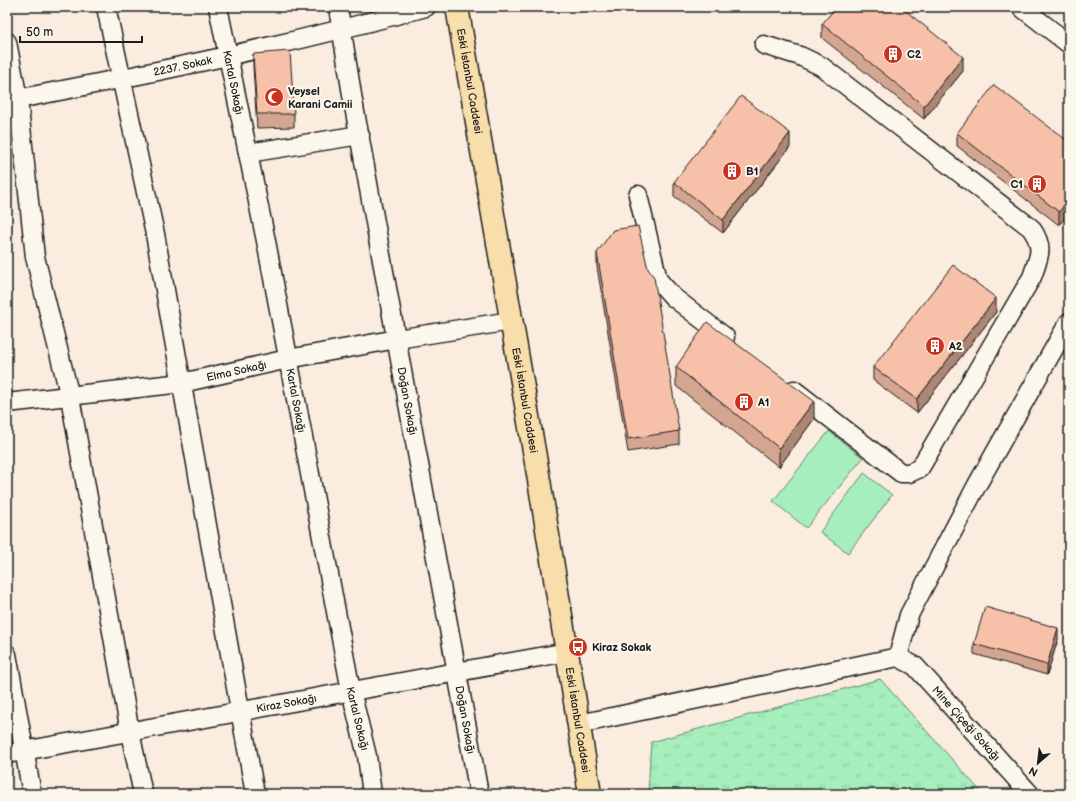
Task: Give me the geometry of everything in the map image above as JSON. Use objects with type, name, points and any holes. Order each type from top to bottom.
[{"type":"main road","name":"Eski İstanbul Caddesi","points":[[457,7],[590,794]]},
{"type":"street","points":[[106,7],[155,234],[255,794]]},
{"type":"street","name":"Kartal Sokağı","points":[[218,7],[248,153],[351,691],[367,756],[372,794]]},
{"type":"street","name":"Doğan Sokağı","points":[[338,7],[479,794]]},
{"type":"street","name":"2237. Sokak","points":[[12,100],[122,79],[228,56],[342,30],[426,7]]},
{"type":"street","points":[[1021,7],[1069,44]]},
{"type":"street","points":[[7,42],[12,100],[35,257],[70,397],[130,732],[143,794]]},
{"type":"street","points":[[764,45],[800,56],[821,66],[1031,228],[1039,239],[1039,255],[1032,277],[920,468],[909,474],[901,473],[778,378]]},
{"type":"street","points":[[248,153],[360,135]]},
{"type":"street","points":[[638,195],[658,280],[673,297],[741,349]]},
{"type":"street","name":"Elma Sokağı","points":[[7,403],[182,383],[288,359],[397,338],[511,321]]},
{"type":"street","points":[[578,724],[898,657],[909,615],[977,485],[1069,322]]},
{"type":"street","name":"Kiraz Sokağı","points":[[7,754],[567,652]]},
{"type":"street","points":[[7,654],[32,794]]},
{"type":"street","name":"Mine Çiçeği Sokağı","points":[[898,657],[915,666],[1030,794]]},
{"type":"green space","points":[[829,431],[863,458],[806,528],[773,501]]},
{"type":"green space","points":[[864,473],[892,495],[848,553],[820,532]]},
{"type":"green space","points":[[880,679],[983,794],[648,794],[651,742]]},
{"type":"building","name":"C2","points":[[836,7],[901,7],[963,57],[924,106],[822,24]]},
{"type":"building","name":"Veysel Karani Camii","points":[[290,51],[294,114],[257,114],[253,54]]},
{"type":"building","name":"C1","points":[[994,85],[1069,142],[1069,199],[1059,212],[957,133]]},
{"type":"building","name":"B1","points":[[741,96],[790,133],[723,220],[674,182]]},
{"type":"building","points":[[638,226],[648,269],[654,277],[679,431],[628,439],[597,253],[613,230]]},
{"type":"building","name":"A2","points":[[953,265],[996,298],[917,399],[873,367]]},
{"type":"building","name":"A1","points":[[707,322],[814,401],[779,448],[676,367]]},
{"type":"building","points":[[985,607],[1058,628],[1047,665],[974,644]]},
{"type":"place","name":"C2","points":[[893,54]]},
{"type":"place","name":"Veysel Karani Camii","points":[[274,97]]},
{"type":"place","name":"B1","points":[[732,171]]},
{"type":"place","name":"C1","points":[[1037,184]]},
{"type":"place","name":"A2","points":[[935,346]]},
{"type":"place","name":"A1","points":[[744,402]]},
{"type":"place","name":"Kiraz Sokak","points":[[578,647]]}]
